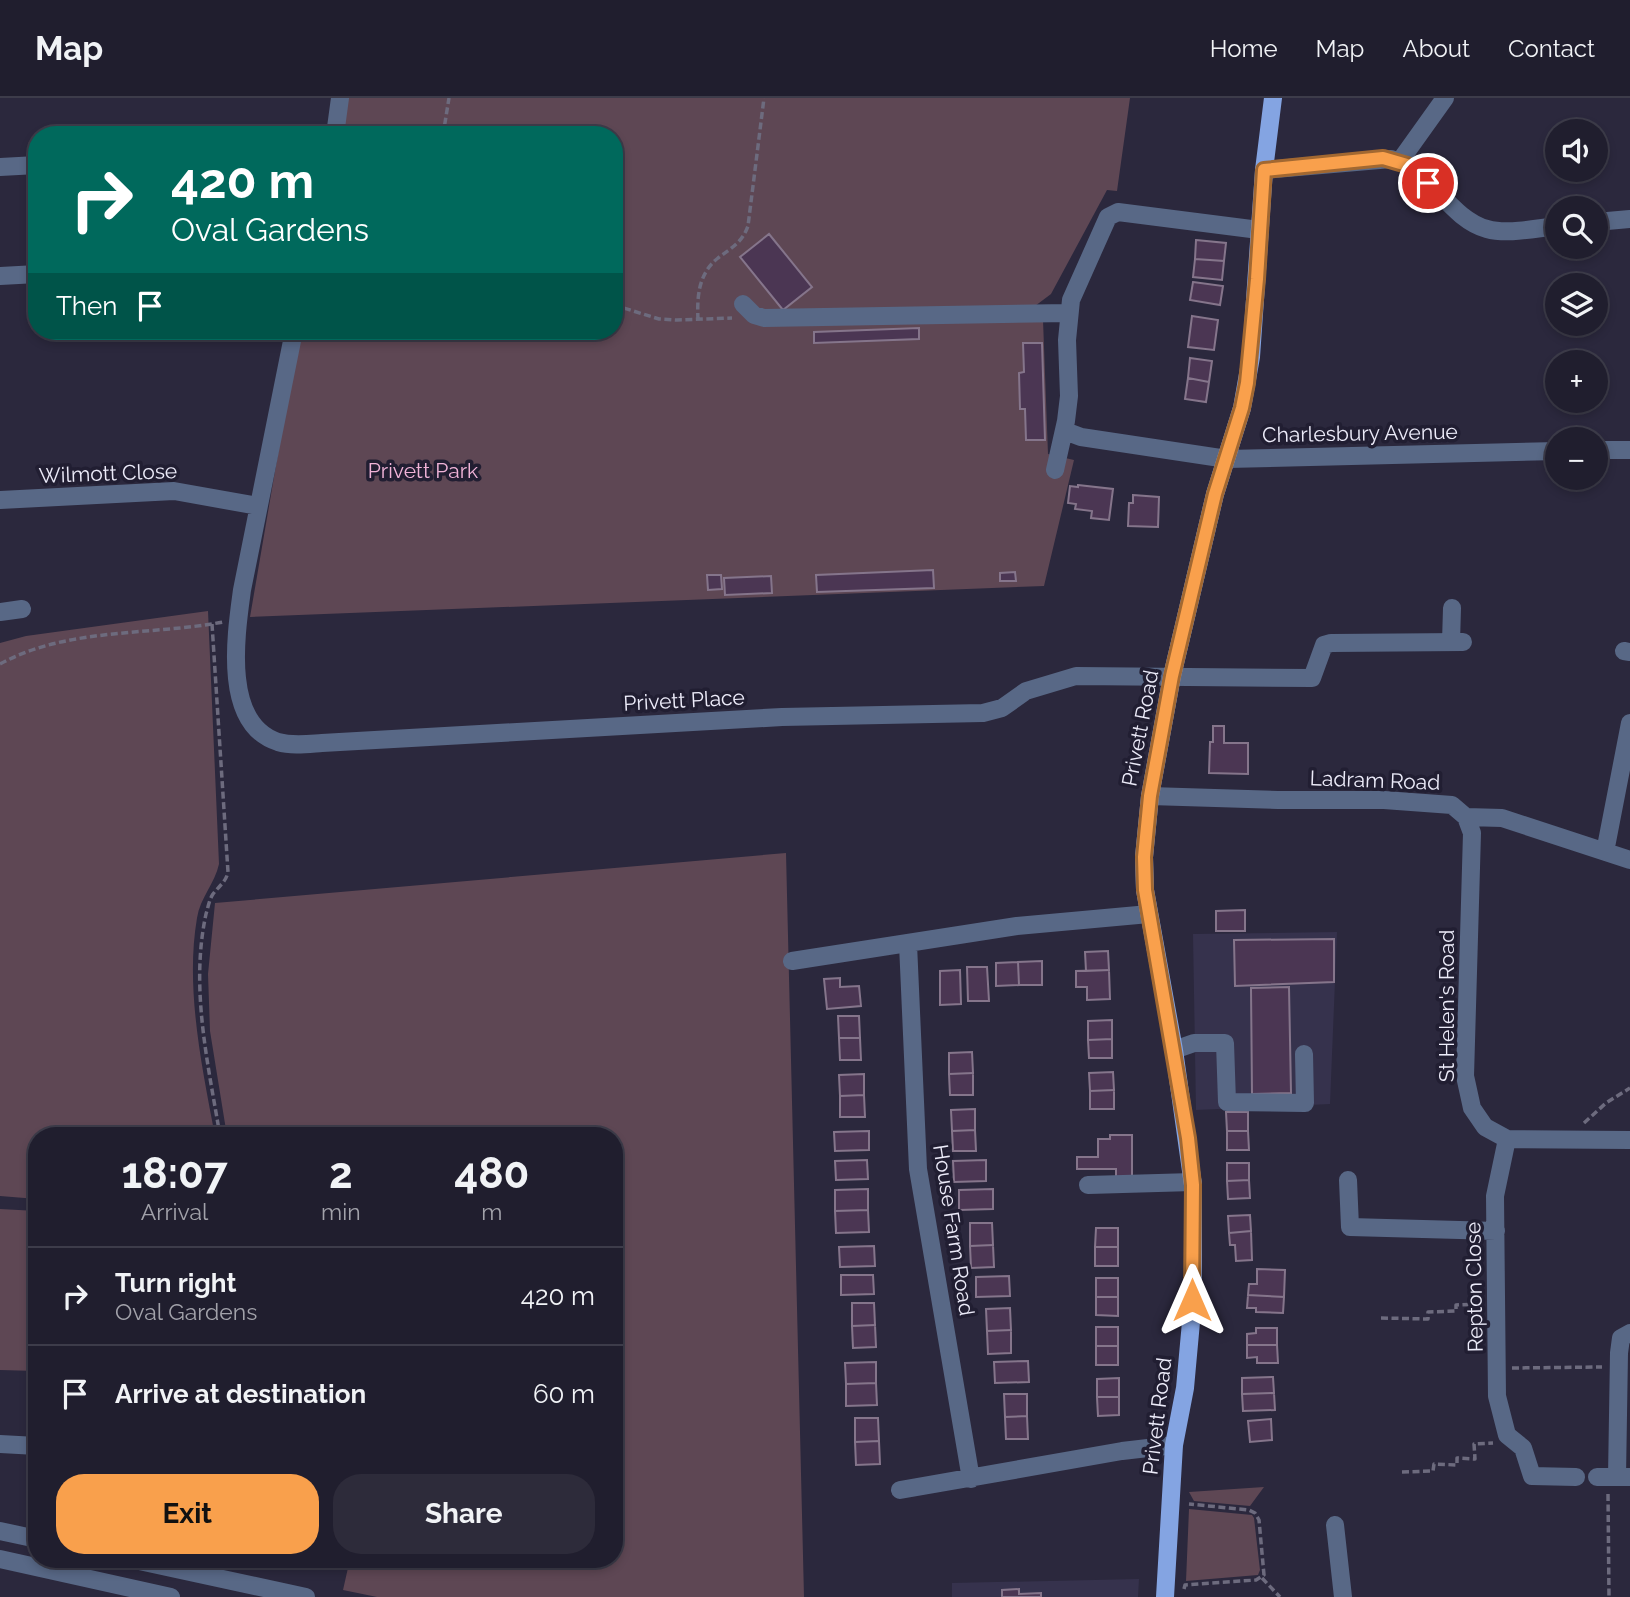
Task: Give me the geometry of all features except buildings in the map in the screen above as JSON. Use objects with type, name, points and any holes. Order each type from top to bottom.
[{"type":"main road","name":"Privett Road","points":[[1166,1592],[1169,1502],[1174,1446],[1185,1388],[1192,1300],[1193,1182],[1174,1050],[1145,890],[1144,857],[1150,796],[1172,676],[1215,494],[1242,408],[1251,357],[1264,170],[1273,98]]},
{"type":"street","points":[[336,126],[340,98]]},
{"type":"street","points":[[1400,161],[1445,98]]},
{"type":"street","points":[[1264,170],[1383,158],[1400,161],[1414,170],[1468,219],[1487,229],[1504,231],[1545,227]]},
{"type":"street","points":[[0,167],[28,165]]},
{"type":"street","points":[[1055,470],[1073,434],[1069,396],[1069,313],[1073,294],[1111,214],[1118,212],[1259,230]]},
{"type":"street","points":[[1608,221],[1630,219]]},
{"type":"street","points":[[0,276],[28,274]]},
{"type":"street","points":[[747,308],[764,318],[1069,313]]},
{"type":"street","points":[[239,618],[258,506],[292,340]]},
{"type":"street","name":"Charlesbury Avenue","points":[[1073,434],[1227,459],[1545,451]]},
{"type":"street","points":[[1608,450],[1630,450]]},
{"type":"street","name":"Wilmott Close","points":[[0,500],[174,491],[258,506]]},
{"type":"street","name":"Privett Place","points":[[239,618],[239,694],[249,720],[273,740],[300,744],[782,717],[983,713],[1002,708],[1026,691],[1070,677],[1312,678],[1324,645],[1331,643],[1457,642],[1451,608]]},
{"type":"street","points":[[0,612],[22,609]]},
{"type":"street","points":[[1605,852],[1630,723]]},
{"type":"street","name":"Ladram Road","points":[[1150,796],[1384,800],[1452,805],[1466,817],[1502,818],[1630,860]]},
{"type":"street","name":"St Helen's Road","points":[[1466,817],[1472,833],[1465,1076],[1472,1108],[1485,1127],[1507,1139]]},
{"type":"street","points":[[792,961],[1017,926],[1149,914]]},
{"type":"street","name":"House Farm Road","points":[[908,944],[918,1169],[971,1479]]},
{"type":"street","points":[[1174,1050],[1194,1043],[1225,1043],[1227,1102],[1305,1103],[1304,1054]]},
{"type":"street","points":[[1507,1139],[1630,1140]]},
{"type":"street","name":"Repton Close","points":[[1507,1139],[1495,1196],[1497,1396],[1507,1435]]},
{"type":"street","points":[[1348,1180],[1350,1227],[1496,1231]]},
{"type":"street","points":[[1088,1185],[1193,1182]]},
{"type":"street","points":[[1613,1477],[1621,1338],[1630,1333]]},
{"type":"street","points":[[1507,1435],[1522,1448],[1532,1476],[1576,1477]]},
{"type":"street","points":[[0,1444],[28,1446]]},
{"type":"street","points":[[900,1490],[1122,1451],[1174,1446]]},
{"type":"street","points":[[1335,1525],[1343,1597]]},
{"type":"street","points":[[0,1531],[28,1537]]},
{"type":"street","points":[[0,1559],[28,1565]]},
{"type":"street","points":[[40,1568],[171,1597]]},
{"type":"street","points":[[195,1568],[306,1597]]},
{"type":"path","points":[[444,126],[449,98]]},
{"type":"path","points":[[698,320],[699,289],[706,271],[713,262],[739,243],[748,226],[764,98]]},
{"type":"path","points":[[623,308],[659,319],[698,320],[727,320],[747,308]]},
{"type":"path","points":[[0,664],[38,648],[90,636],[212,624],[239,618]]},
{"type":"path","points":[[212,624],[228,872],[225,881],[213,894],[208,907],[201,947],[201,980],[202,1035],[218,1127]]},
{"type":"path","points":[[1566,1139],[1606,1103],[1630,1088]]},
{"type":"path","points":[[1381,1318],[1428,1319],[1428,1312],[1456,1311],[1456,1305],[1497,1303]]},
{"type":"path","points":[[1498,1368],[1618,1367]]},
{"type":"path","points":[[1402,1472],[1433,1471],[1434,1464],[1457,1465],[1457,1458],[1475,1458],[1474,1444],[1490,1444],[1507,1435]]},
{"type":"path","points":[[1609,1597],[1613,1477]]},
{"type":"path","points":[[1169,1502],[1249,1510],[1255,1513],[1259,1520],[1264,1575],[1262,1578]]},
{"type":"path","points":[[1180,1597],[1185,1585],[1262,1578]]},
{"type":"path","points":[[1262,1578],[1280,1597]]},
{"type":"shaded area","points":[[1337,932],[1330,1104],[1196,1110],[1193,934]]},
{"type":"shaded area","points":[[1139,1579],[1138,1597],[952,1597],[952,1583]]},
{"type":"green space","name":"Privett Park","points":[[340,98],[1130,98],[1117,191],[1107,190],[1051,294],[1035,306],[1043,320],[1048,454],[1074,460],[1044,586],[250,617],[297,340],[623,340],[623,126],[335,126]]},
{"type":"green space","points":[[208,611],[219,864],[197,918],[193,972],[197,1027],[213,1127],[28,1127],[28,1198],[0,1196],[0,643],[26,636]]},
{"type":"green space","points":[[786,853],[804,1597],[377,1597],[343,1590],[348,1568],[623,1568],[623,1127],[226,1127],[210,1031],[208,974],[215,903]]},
{"type":"green space","points":[[0,1209],[28,1211],[28,1371],[0,1370]]},
{"type":"green space","points":[[1264,1487],[1250,1506],[1194,1501],[1189,1492]]},
{"type":"green space","points":[[1189,1509],[1252,1515],[1260,1570],[1258,1575],[1186,1581]]},
{"type":"route","points":[[1192,1300],[1193,1185],[1188,1138],[1145,890],[1144,857],[1150,796],[1172,676],[1215,494],[1242,408],[1251,357],[1264,170],[1383,158],[1400,161],[1428,183]]}]
